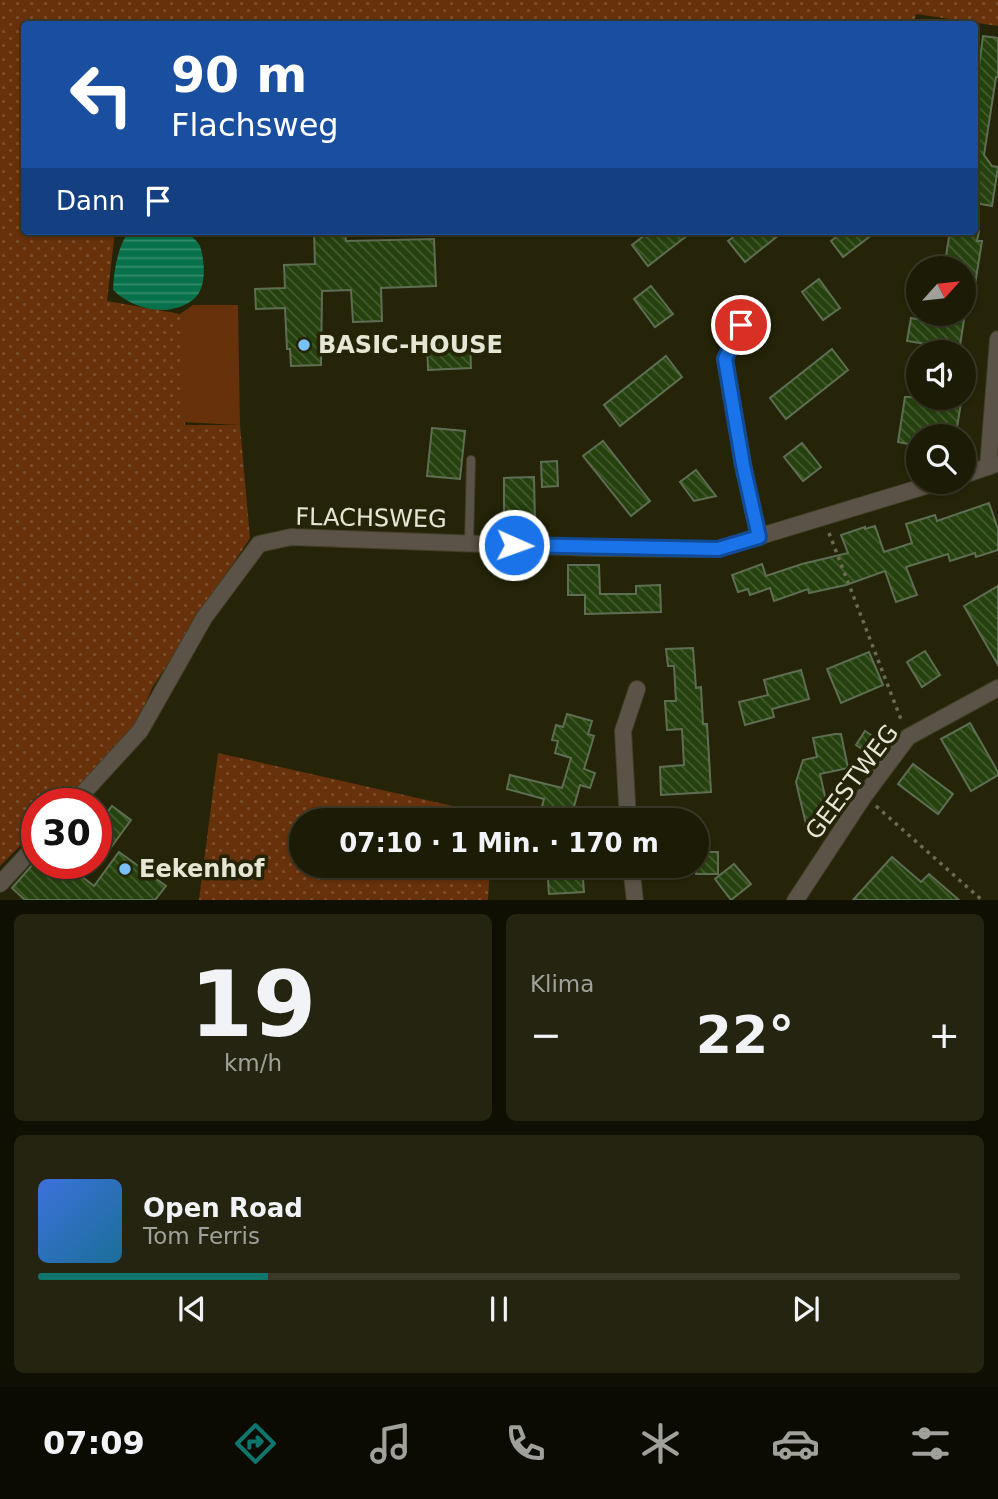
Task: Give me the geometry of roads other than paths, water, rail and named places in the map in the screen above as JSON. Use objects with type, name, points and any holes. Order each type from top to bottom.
[{"type":"street","points":[[741,325],[725,359],[743,465],[759,537]]},
{"type":"street","points":[[976,471],[993,465],[998,339]]},
{"type":"street","name":"FLACHSWEG","points":[[88,788],[140,731],[204,618],[259,544],[291,537],[718,549],[906,492]]},
{"type":"street","name":"GEESTWEG","points":[[796,900],[864,796],[908,737],[998,688]]},
{"type":"street","points":[[627,808],[623,731],[636,689]]},
{"type":"street","points":[[0,884],[21,861]]},
{"type":"street","points":[[632,878],[635,900]]},
{"type":"lane","points":[[469,543],[471,460]]},
{"type":"place","name":"BASIC-HOUSE","points":[[304,345]]},
{"type":"place","name":"Eekenhof","points":[[125,869]]}]
